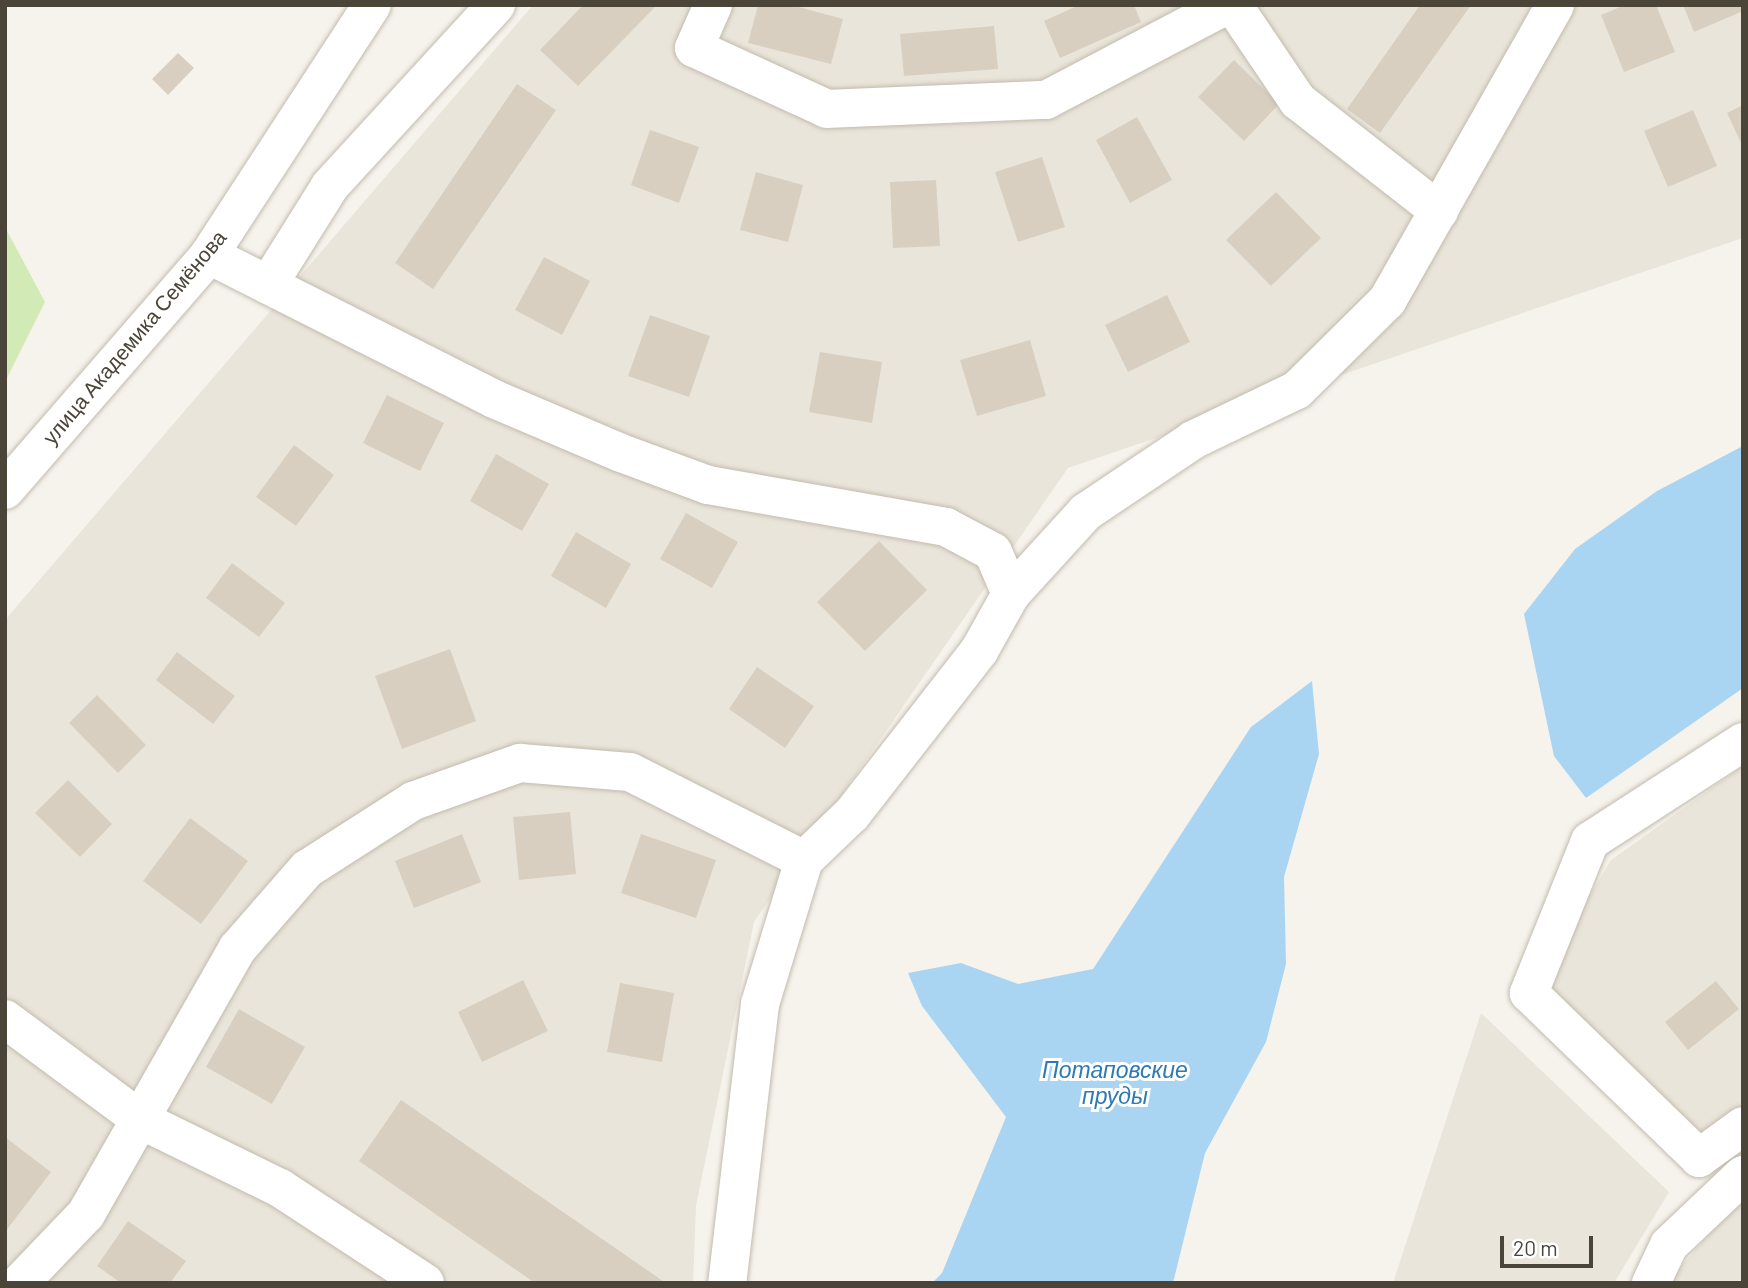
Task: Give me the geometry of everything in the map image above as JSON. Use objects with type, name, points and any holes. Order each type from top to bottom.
[{"type":"street","name":"улица Академика Семёнова","points":[[5,490],[208,255],[372,5]]},
{"type":"street","points":[[268,285],[330,186],[496,5]]},
{"type":"street","points":[[713,5],[694,48],[827,109],[1046,100],[1230,5],[1298,101],[1439,211]]},
{"type":"street","points":[[727,1283],[760,1004],[804,860],[852,814],[979,651],[1011,594],[1086,512],[1194,440],[1297,390],[1387,301],[1555,5]]},
{"type":"street","points":[[208,255],[494,399],[708,485],[946,527],[993,552],[1011,594]]},
{"type":"street","points":[[1743,742],[1590,841],[1529,993],[1699,1158],[1743,1126]]},
{"type":"street","points":[[20,1283],[86,1214],[238,948],[307,869],[413,801],[520,763],[630,772],[804,860]]},
{"type":"street","points":[[5,1019],[141,1120],[280,1188],[416,1280]]},
{"type":"street","points":[[1651,1283],[1669,1245],[1743,1175]]},
{"type":"shaded area","points":[[533,5],[1743,5],[1743,238],[1068,468],[754,922],[696,1206],[693,1283],[5,1283],[5,620]]},
{"type":"shaded area","points":[[1743,766],[1743,1131],[1696,1170],[1524,1006],[1611,860]]},
{"type":"shaded area","points":[[1481,1013],[1669,1192],[1614,1283],[1393,1283]]},
{"type":"shaded area","points":[[1743,1201],[1743,1283],[1668,1283],[1720,1220]]},
{"type":"green space","points":[[5,227],[45,302],[5,382]]},
{"type":"water","points":[[1743,446],[1743,688],[1586,798],[1554,756],[1524,614],[1575,549],[1657,491]]},
{"type":"water","name":"Потаповские пруды","points":[[1312,681],[1319,754],[1284,877],[1286,964],[1266,1042],[1205,1153],[1173,1283],[932,1283],[942,1273],[1006,1117],[922,1006],[908,973],[961,963],[1018,984],[1093,969],[1251,727]]},
{"type":"building","points":[[583,5],[657,5],[578,86],[540,50]]},
{"type":"building","points":[[758,5],[791,5],[843,19],[831,64],[748,43]]},
{"type":"building","points":[[1079,5],[1134,5],[1141,22],[1060,58],[1044,21]]},
{"type":"building","points":[[1420,5],[1471,5],[1380,133],[1347,109]]},
{"type":"building","points":[[1625,5],[1656,5],[1675,52],[1624,72],[1601,15]]},
{"type":"building","points":[[1683,5],[1743,5],[1743,11],[1694,32]]},
{"type":"building","points":[[994,26],[998,69],[904,76],[900,34]]},
{"type":"building","points":[[178,53],[194,68],[168,95],[152,79]]},
{"type":"building","points":[[1234,60],[1279,104],[1244,141],[1198,97]]},
{"type":"building","points":[[517,84],[556,110],[433,289],[395,263]]},
{"type":"building","points":[[1743,105],[1743,147],[1727,113]]},
{"type":"building","points":[[1693,110],[1717,166],[1668,187],[1644,131]]},
{"type":"building","points":[[1137,117],[1172,180],[1130,203],[1096,140]]},
{"type":"building","points":[[650,130],[699,147],[679,203],[631,185]]},
{"type":"building","points":[[1042,157],[1065,227],[1018,242],[995,172]]},
{"type":"building","points":[[756,172],[803,185],[788,242],[740,230]]},
{"type":"building","points":[[936,180],[940,246],[893,248],[890,182]]},
{"type":"building","points":[[1276,192],[1321,238],[1271,286],[1226,240]]},
{"type":"building","points":[[544,257],[590,281],[562,335],[515,310]]},
{"type":"building","points":[[1167,295],[1190,342],[1128,372],[1105,325]]},
{"type":"building","points":[[650,315],[710,336],[689,397],[628,376]]},
{"type":"building","points":[[1030,340],[1046,396],[977,416],[960,360]]},
{"type":"building","points":[[820,352],[882,362],[872,423],[809,412]]},
{"type":"building","points":[[387,395],[444,423],[420,471],[363,443]]},
{"type":"building","points":[[294,445],[334,475],[296,526],[256,497]]},
{"type":"building","points":[[496,454],[549,484],[522,531],[470,501]]},
{"type":"building","points":[[686,513],[738,542],[712,588],[660,559]]},
{"type":"building","points":[[576,532],[631,564],[606,608],[551,576]]},
{"type":"building","points":[[879,541],[927,590],[865,651],[817,602]]},
{"type":"building","points":[[232,563],[285,603],[259,637],[206,598]]},
{"type":"building","points":[[450,649],[476,721],[402,749],[375,676]]},
{"type":"building","points":[[177,652],[235,696],[213,724],[156,680]]},
{"type":"building","points":[[757,667],[814,706],[785,748],[729,709]]},
{"type":"building","points":[[97,695],[146,745],[118,773],[69,723]]},
{"type":"building","points":[[68,780],[112,824],[80,857],[35,813]]},
{"type":"building","points":[[570,812],[576,874],[519,880],[513,817]]},
{"type":"building","points":[[190,818],[248,861],[201,924],[143,881]]},
{"type":"building","points":[[462,834],[481,882],[414,908],[395,861]]},
{"type":"building","points":[[641,834],[716,860],[696,918],[621,893]]},
{"type":"building","points":[[523,980],[548,1031],[482,1062],[458,1012]]},
{"type":"building","points":[[1716,981],[1739,1009],[1688,1050],[1665,1022]]},
{"type":"building","points":[[620,983],[674,993],[662,1062],[607,1052]]},
{"type":"building","points":[[239,1009],[305,1047],[272,1104],[206,1067]]},
{"type":"building","points":[[401,1100],[663,1281],[662,1283],[535,1283],[359,1161]]},
{"type":"building","points":[[5,1137],[51,1172],[5,1232]]},
{"type":"building","points":[[128,1221],[186,1261],[170,1283],[121,1283],[97,1266]]}]
